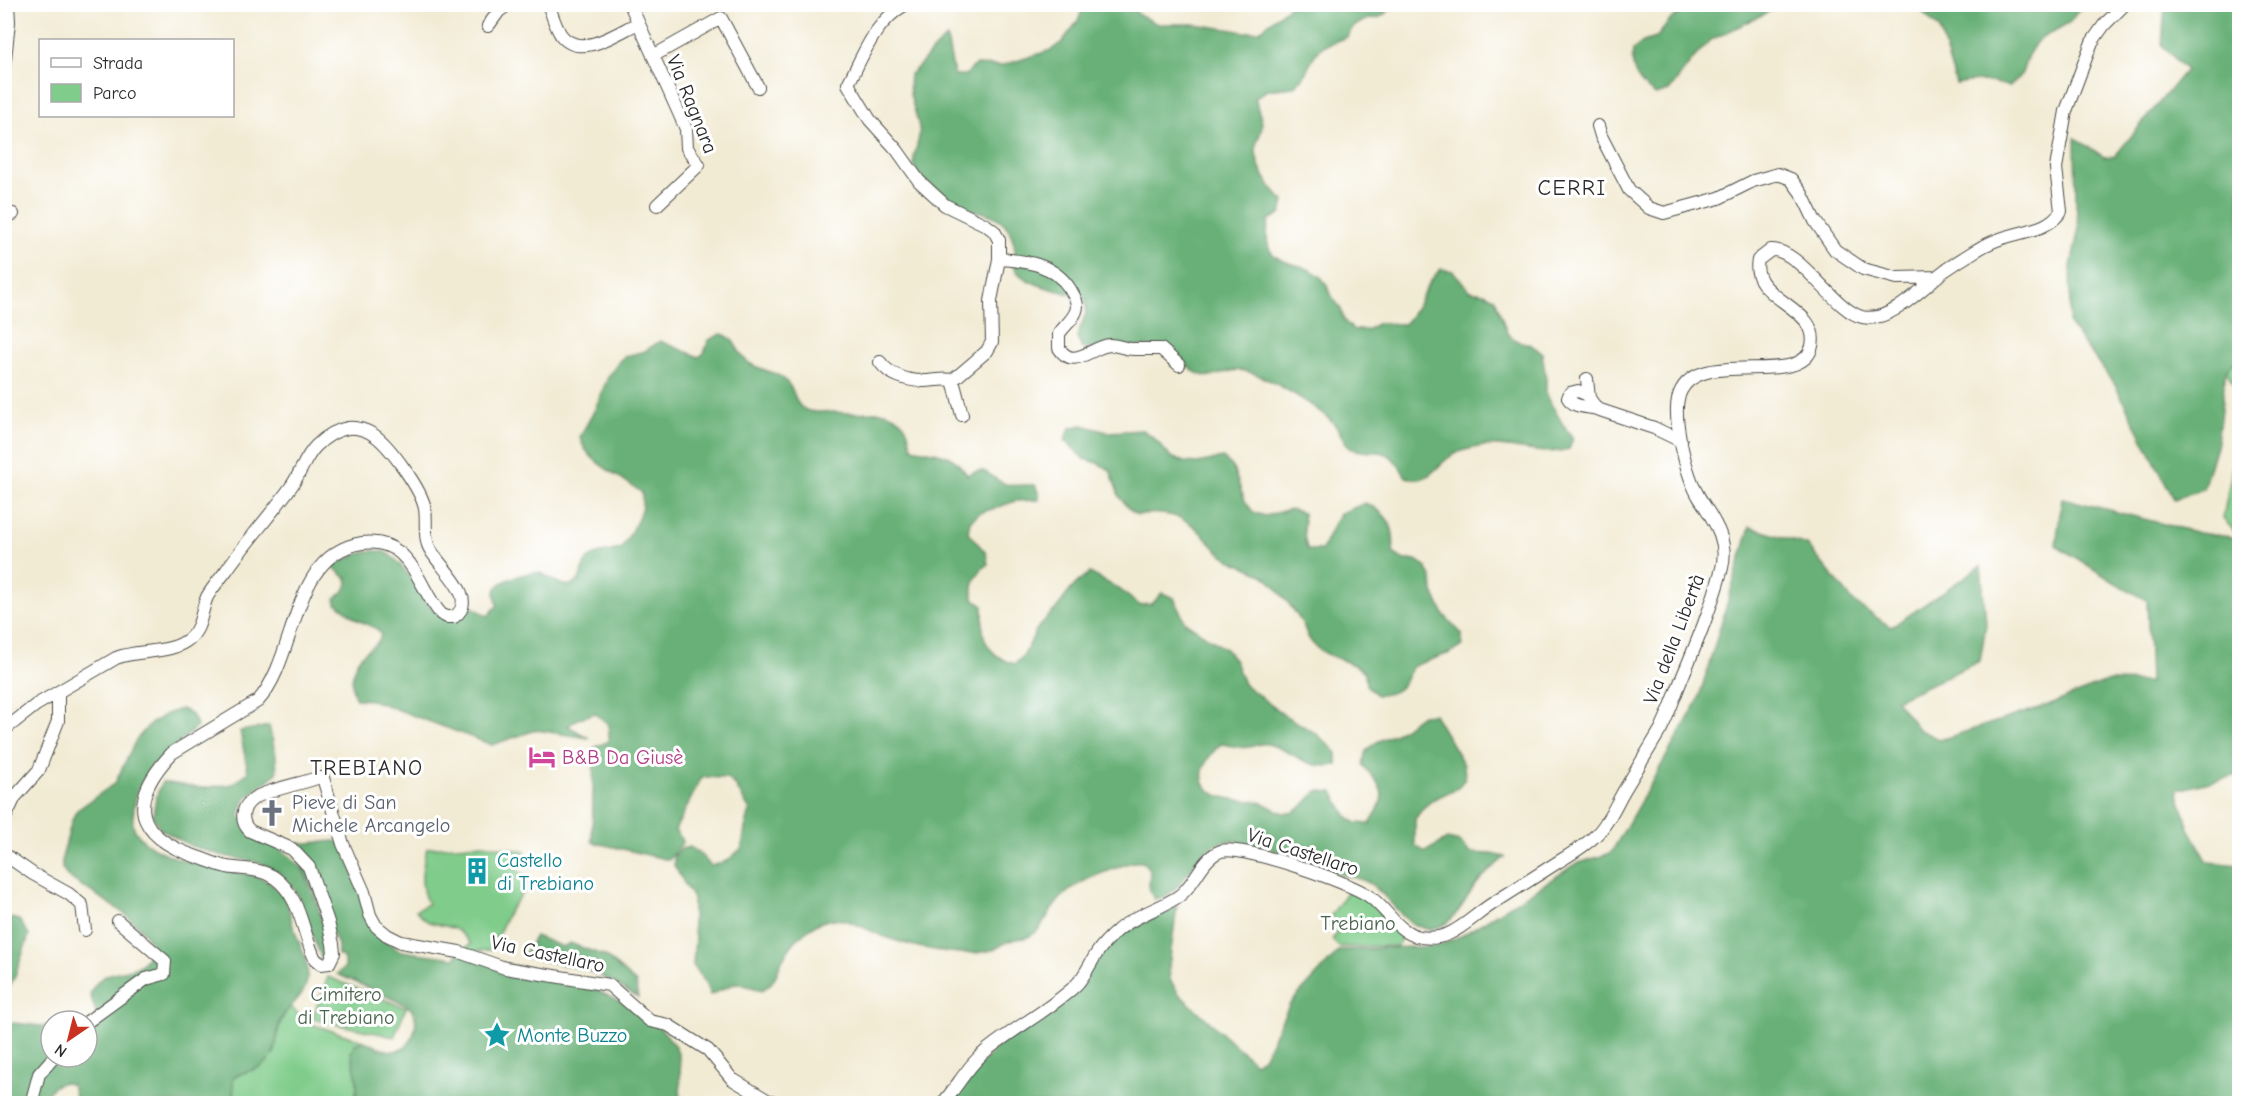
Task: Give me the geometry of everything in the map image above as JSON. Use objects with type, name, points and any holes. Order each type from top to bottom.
[{"type":"street","points":[[4,68],[9,22],[8,4]]},
{"type":"street","points":[[488,26],[499,11],[509,4]]},
{"type":"street","points":[[548,4],[562,37],[571,44],[590,45],[638,23]]},
{"type":"street","name":"Via Ragnara","points":[[630,4],[686,129],[687,148],[699,165],[657,205]]},
{"type":"street","points":[[906,4],[891,12],[882,21],[848,84],[870,120],[897,150],[920,181],[945,205],[986,225],[994,231],[999,240],[999,259],[991,301],[992,342],[987,351],[953,380]]},
{"type":"street","name":"Via della Libertà","points":[[1599,832],[1662,726],[1705,623],[1723,564],[1724,553],[1719,528],[1689,477],[1681,441],[1677,402],[1681,391],[1694,378],[1706,372],[1797,364],[1805,360],[1813,344],[1807,324],[1799,314],[1766,289],[1760,280],[1756,265],[1758,260],[1771,250],[1780,252],[1808,271],[1846,309],[1863,318],[1880,316],[1896,309],[1977,250],[2011,235],[2035,229],[2058,217],[2062,206],[2056,168],[2066,111],[2092,42],[2104,25],[2126,4]]},
{"type":"street","points":[[652,56],[721,18],[758,87]]},
{"type":"street","points":[[1598,126],[1600,136],[1629,190],[1649,208],[1660,213],[1719,198],[1753,180],[1778,174],[1791,179],[1802,194],[1815,221],[1836,250],[1863,269],[1897,279],[1937,277]]},
{"type":"street","points":[[999,259],[1022,261],[1048,268],[1059,275],[1067,286],[1076,300],[1077,308],[1075,315],[1059,334],[1059,348],[1066,356],[1080,358],[1106,345],[1113,345],[1130,349],[1161,349],[1179,365]]},
{"type":"street","points":[[880,362],[886,371],[907,378],[922,381],[945,378],[953,380]]},
{"type":"street","points":[[953,380],[962,415]]},
{"type":"street","points":[[1587,380],[1589,398],[1597,409]]},
{"type":"street","points":[[1588,395],[1578,391],[1570,393],[1568,398],[1571,403],[1578,406],[1597,409],[1654,428],[1681,441]]},
{"type":"street","name":"Via Castellaro","points":[[58,692],[126,654],[176,646],[191,637],[198,626],[208,597],[234,558],[291,487],[315,447],[328,436],[347,428],[356,428],[373,434],[399,463],[420,493],[425,508],[427,543],[459,590],[463,601],[461,612],[452,618],[441,614],[402,555],[389,546],[355,544],[333,554],[321,566],[308,587],[296,613],[281,664],[267,692],[258,701],[172,753],[157,772],[144,797],[143,816],[146,825],[152,834],[183,852],[226,867],[261,870],[277,879],[294,900],[315,959],[321,964],[329,963],[332,959],[333,944],[309,867],[292,849],[245,827],[243,813],[246,805],[259,795],[320,778],[326,781],[338,828],[364,892],[370,915],[376,926],[387,935],[401,942],[459,952],[505,968],[609,985],[650,1021],[668,1025],[708,1050],[732,1079],[766,1100],[784,1104]]},
{"type":"street","points":[[4,730],[36,705],[58,692]]},
{"type":"street","points":[[4,820],[15,797],[39,770],[58,721],[58,692]]},
{"type":"street","name":"Via Castellaro","points":[[942,1104],[965,1072],[985,1051],[1075,986],[1100,948],[1120,928],[1180,896],[1214,854],[1236,850],[1298,868],[1358,890],[1375,900],[1402,929],[1426,938],[1452,934],[1476,914],[1578,850],[1599,832]]},
{"type":"street","points":[[4,854],[33,874],[69,894],[82,905],[86,930]]},
{"type":"street","points":[[99,1013],[146,980],[164,974],[165,961],[118,921]]},
{"type":"street","points":[[31,1104],[39,1074],[43,1069]]},
{"type":"green space","points":[[1084,5],[1131,5],[1138,14],[1157,24],[1195,24],[1246,32],[1259,31],[1291,5],[1389,5],[1388,12],[1378,18],[1365,20],[1353,27],[1347,37],[1323,46],[1314,56],[1303,78],[1293,87],[1267,90],[1256,97],[1262,125],[1256,144],[1258,162],[1269,184],[1284,201],[1281,214],[1269,220],[1267,237],[1269,248],[1281,260],[1320,276],[1340,307],[1343,318],[1354,330],[1367,330],[1378,323],[1404,324],[1415,311],[1430,282],[1441,269],[1453,271],[1470,291],[1484,293],[1495,298],[1507,333],[1517,341],[1530,344],[1542,353],[1546,395],[1573,438],[1569,449],[1543,452],[1499,446],[1476,447],[1449,457],[1425,477],[1413,479],[1406,477],[1392,458],[1386,454],[1349,448],[1335,425],[1318,410],[1255,374],[1240,370],[1205,376],[1191,369],[1173,352],[1155,347],[1082,349],[1077,337],[1086,313],[1086,299],[1025,278],[1014,265],[1015,254],[1010,231],[1002,222],[990,214],[956,203],[918,174],[914,163],[919,128],[910,96],[909,83],[910,74],[947,38],[954,75],[966,75],[975,65],[1001,66],[1051,50],[1062,42],[1078,21]]},
{"type":"green space","points":[[1697,5],[1782,5],[1711,40],[1692,60],[1669,91],[1656,95],[1644,86],[1634,71],[1633,50],[1643,42],[1656,38],[1672,18]]},
{"type":"green space","points":[[1918,5],[2085,5],[2070,22],[2037,41],[2028,55],[2022,73],[2010,87],[1983,81],[1956,84],[1939,28]]},
{"type":"green space","points":[[2165,5],[2240,5],[2239,358],[2226,370],[2217,442],[2203,489],[2174,499],[2115,385],[2069,324],[2071,266],[2079,228],[2076,205],[2075,138],[2104,157],[2115,156],[2186,70],[2162,45]]},
{"type":"green space","points":[[721,334],[733,342],[749,363],[783,378],[798,403],[806,410],[848,413],[885,412],[897,417],[905,426],[913,448],[949,457],[967,475],[984,471],[1009,485],[1035,485],[1039,500],[1016,501],[980,513],[970,521],[968,532],[986,553],[988,564],[975,579],[973,598],[983,606],[986,642],[989,648],[1003,660],[1015,664],[1019,661],[1039,626],[1074,586],[1090,573],[1119,589],[1139,605],[1152,604],[1162,593],[1174,598],[1185,622],[1227,650],[1235,661],[1244,684],[1284,715],[1317,734],[1337,753],[1337,765],[1326,766],[1309,763],[1268,744],[1243,748],[1221,744],[1204,767],[1204,782],[1208,789],[1227,798],[1260,802],[1286,813],[1298,810],[1318,791],[1333,792],[1346,815],[1356,823],[1370,824],[1380,805],[1382,792],[1376,780],[1363,765],[1366,751],[1422,715],[1434,714],[1464,765],[1465,778],[1458,788],[1434,799],[1423,808],[1415,819],[1415,845],[1425,852],[1447,839],[1460,842],[1470,853],[1505,857],[1479,881],[1452,919],[1441,926],[1430,929],[1410,922],[1377,889],[1365,881],[1267,848],[1230,841],[1217,844],[1207,850],[1175,889],[1165,896],[1154,899],[1149,889],[1150,870],[1143,862],[1129,863],[1093,877],[1073,888],[1060,899],[1034,933],[1028,937],[1009,941],[992,950],[965,953],[936,950],[892,939],[848,921],[835,919],[820,922],[795,941],[782,961],[775,978],[762,990],[736,983],[710,995],[706,983],[693,966],[695,937],[693,899],[674,865],[674,856],[681,849],[690,847],[711,866],[727,861],[742,848],[750,811],[735,785],[727,778],[702,777],[675,830],[683,842],[669,860],[592,842],[594,748],[609,741],[609,725],[595,713],[578,719],[568,726],[589,738],[536,730],[492,745],[372,700],[356,699],[352,683],[355,665],[361,656],[376,644],[381,634],[377,629],[358,620],[336,603],[335,599],[348,583],[347,579],[333,567],[335,564],[363,553],[380,551],[387,553],[411,579],[426,602],[445,620],[471,606],[488,616],[497,606],[495,592],[497,588],[507,580],[522,575],[540,573],[562,584],[574,584],[580,578],[585,563],[590,557],[622,548],[642,507],[642,493],[597,462],[590,455],[580,437],[608,377],[620,360],[645,351],[660,341],[699,357],[704,353],[709,340]]},
{"type":"green space","points":[[2239,358],[2239,397],[2226,370]]},
{"type":"green space","points":[[1082,425],[1107,432],[1143,430],[1153,437],[1171,457],[1184,462],[1197,463],[1223,458],[1232,466],[1245,501],[1253,512],[1265,516],[1290,509],[1303,513],[1304,536],[1308,550],[1322,550],[1341,513],[1365,503],[1373,507],[1389,522],[1393,536],[1393,553],[1404,560],[1416,560],[1426,567],[1432,579],[1433,592],[1444,615],[1462,634],[1462,646],[1450,653],[1413,666],[1400,688],[1392,693],[1377,695],[1366,685],[1365,672],[1353,664],[1323,652],[1314,645],[1292,608],[1266,577],[1225,557],[1186,521],[1171,515],[1154,513],[1137,515],[1127,507],[1119,496],[1110,470],[1084,459],[1065,440],[1070,428]]},
{"type":"green space","points":[[2239,433],[2240,537],[2223,518]]},
{"type":"green space","points":[[2062,498],[2199,533],[2239,538],[2239,775],[2177,790],[2189,828],[2208,862],[2239,865],[2239,1103],[945,1104],[995,1049],[1061,998],[1123,933],[1177,906],[1169,966],[1170,980],[1179,994],[1255,1063],[1263,1058],[1290,1004],[1340,950],[1437,946],[1463,935],[1576,864],[1611,853],[1698,701],[1750,527],[1807,545],[1855,603],[1891,627],[1981,566],[1986,624],[1980,661],[1896,700],[1918,729],[1940,740],[2048,705],[2109,681],[2150,682],[2147,600],[2056,545]]},
{"type":"green space","points":[[181,709],[192,715],[197,726],[158,761],[142,781],[137,793],[133,820],[138,835],[148,844],[174,857],[203,866],[259,877],[277,889],[287,903],[304,955],[308,972],[305,988],[280,1021],[275,1047],[269,1060],[257,1068],[233,1077],[234,1103],[77,1103],[72,1085],[63,1082],[54,1086],[39,1103],[5,1103],[4,1020],[39,1026],[39,1069],[99,1069],[99,1009],[95,1009],[90,994],[105,976],[132,969],[147,958],[152,945],[144,933],[125,914],[67,876],[62,868],[62,858],[76,811],[115,783],[136,740],[149,725],[164,715]]},
{"type":"green space","points":[[269,726],[276,755],[277,773],[245,799],[239,816],[292,858],[303,870],[318,907],[329,947],[325,957],[321,957],[319,953],[299,897],[281,874],[262,863],[224,856],[191,846],[160,829],[153,816],[156,797],[162,782],[203,788],[233,784],[248,772],[240,731]]},
{"type":"green space","points":[[336,841],[343,844],[374,933],[401,951],[455,958],[459,952],[547,974],[610,996],[638,1011],[660,1028],[676,1049],[680,1067],[681,1103],[353,1103],[357,1084],[351,1052],[355,1044],[364,1041],[386,1050],[400,1050],[412,1038],[415,1019],[411,1009],[404,1004],[337,974],[345,967],[343,957],[338,955],[338,945],[293,844]]},
{"type":"green space","points":[[484,844],[526,852],[515,866],[528,878],[530,883],[509,911],[491,950],[459,952],[471,944],[459,931],[427,921],[416,910],[428,904],[422,883],[425,855],[427,848]]},
{"type":"green space","name":"Trebiano","points":[[1348,891],[1357,894],[1379,910],[1383,920],[1403,935],[1397,946],[1339,947],[1332,940],[1337,933],[1325,924]]},
{"type":"green space","points":[[10,918],[19,920],[29,935],[14,979],[5,993],[5,920]]},
{"type":"green space","points":[[535,936],[563,947],[570,943],[605,956],[636,983],[638,998],[609,980],[584,969],[523,956]]},
{"type":"green space","name":"Cimitero di Trebiano","points":[[328,977],[406,1008],[394,1037],[312,1019]]},
{"type":"green space","points":[[290,1006],[308,1023],[364,1041],[355,1044],[351,1052],[357,1084],[353,1103],[234,1103],[233,1077],[257,1068],[275,1052],[279,1028]]},
{"type":"place","name":"B&B Da Giusè","points":[[542,757]]},
{"type":"place","name":"Pieve di San Michele Arcangelo","points":[[272,813]]},
{"type":"place","name":"Castello di Trebiano","points":[[477,871]]},
{"type":"place","name":"Monte Buzzo","points":[[497,1035]]},
{"type":"district","name":"CERRI","points":[[1572,188]]},
{"type":"district","name":"TREBIANO","points":[[367,768]]}]
